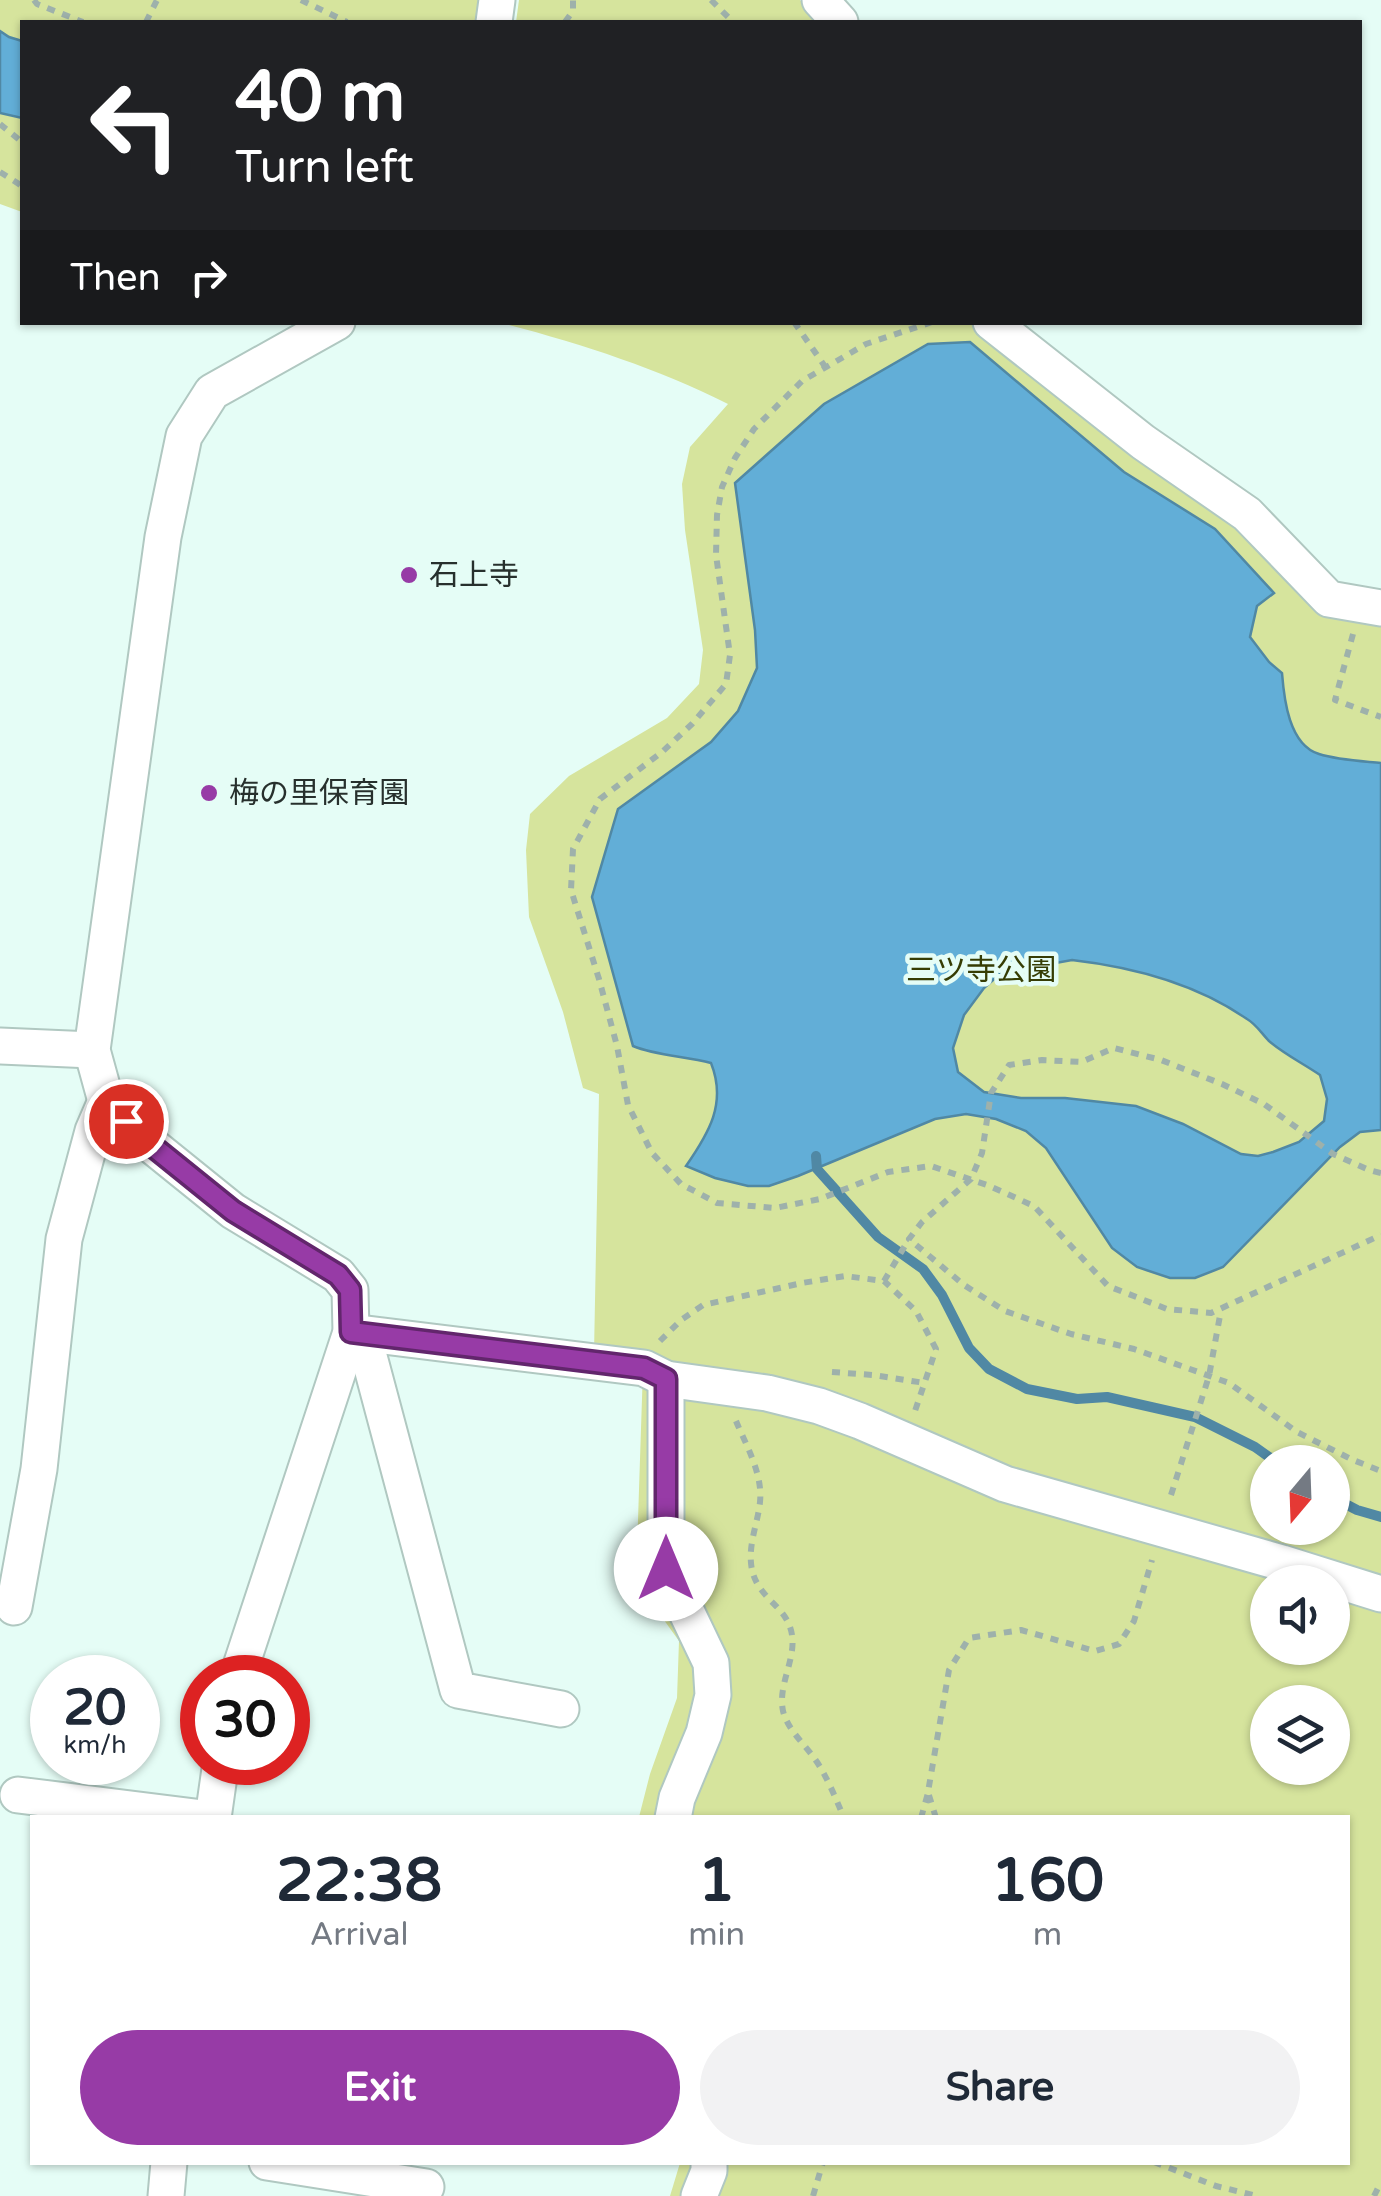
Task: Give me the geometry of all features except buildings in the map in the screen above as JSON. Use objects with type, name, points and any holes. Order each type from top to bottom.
[{"type":"street","points":[[820,0],[838,20]]},
{"type":"street","points":[[333,325],[212,392],[184,436],[163,537],[92,1050],[106,1101],[145,1140],[233,1211],[338,1275],[350,1290],[357,1333],[458,1690],[561,1709]]},
{"type":"street","points":[[995,325],[1143,442],[1246,514],[1329,599],[1381,608]]},
{"type":"street","points":[[0,1046],[92,1050]]},
{"type":"street","points":[[14,1607],[40,1470],[64,1239],[93,1131],[106,1101]]},
{"type":"street","points":[[357,1333],[767,1392],[860,1421],[1005,1484],[1173,1515],[1381,1594]]},
{"type":"street","points":[[245,1655],[357,1333]]},
{"type":"street","points":[[655,1374],[666,1569],[711,1663],[713,1695],[704,1733],[674,1815]]},
{"type":"street","points":[[213,1815],[218,1785]]},
{"type":"street","points":[[18,1795],[179,1815]]},
{"type":"street","points":[[166,2196],[170,2165]]},
{"type":"street","points":[[286,2165],[426,2187]]},
{"type":"street","points":[[698,2196],[709,2165]]},
{"type":"path","points":[[34,0],[78,20]]},
{"type":"path","points":[[301,0],[343,20]]},
{"type":"path","points":[[711,0],[731,20]]},
{"type":"path","points":[[0,124],[20,140]]},
{"type":"path","points":[[796,325],[826,368]]},
{"type":"path","points":[[923,325],[866,344],[802,381],[754,430],[735,458],[722,487],[717,516],[716,555],[730,655],[726,684],[662,752],[600,800],[572,849],[571,890],[600,980],[628,1105],[652,1153],[681,1184],[718,1203],[775,1208],[820,1200],[888,1172],[931,1166],[1034,1206],[1108,1286],[1167,1309],[1212,1313],[1381,1235]]},
{"type":"path","points":[[1354,631],[1335,700],[1381,717]]},
{"type":"path","points":[[884,1280],[922,1222],[971,1179],[982,1153],[991,1093],[1009,1064],[1042,1060],[1082,1062],[1114,1048],[1161,1060],[1264,1104],[1333,1154],[1381,1173]]},
{"type":"path","points":[[909,1240],[964,1285],[1005,1311],[1229,1382],[1297,1432],[1381,1471]]},
{"type":"path","points":[[655,1374],[662,1339],[703,1305],[845,1276],[884,1280],[916,1311],[936,1349],[912,1420]]},
{"type":"path","points":[[922,1815],[949,1670],[969,1638],[1021,1630],[1095,1652],[1119,1644],[1134,1621],[1173,1515],[1170,1499],[1210,1376],[1222,1308]]},
{"type":"path","points":[[722,1385],[757,1473],[760,1498],[750,1561],[754,1578],[791,1629],[794,1648],[783,1687],[784,1717],[816,1760],[843,1815]]},
{"type":"path","points":[[928,1792],[935,1815]]},
{"type":"path","points":[[812,2196],[821,2165]]},
{"type":"path","points":[[1162,2165],[1216,2186],[1258,2196]]},
{"type":"path","points":[[1374,2196],[1381,2182]]},
{"type":"green space","points":[[0,0],[484,0],[479,20],[20,20],[20,211],[0,204]]},
{"type":"green space","points":[[519,0],[800,0],[817,20],[516,20]]},
{"type":"green space","name":"三ツ寺公園","points":[[508,325],[975,325],[1127,449],[1381,619],[1381,2196],[670,2196],[679,2165],[1350,2165],[1350,1815],[640,1815],[677,1698],[679,1641],[636,1581],[643,1368],[594,1353],[599,1094],[583,1088],[563,1012],[529,917],[526,850],[530,814],[569,776],[667,718],[699,684],[703,650],[682,484],[690,447],[728,404],[645,368]]},
{"type":"water","points":[[0,31],[20,40],[20,118],[0,113]]},
{"type":"water","points":[[970,342],[1124,472],[1215,529],[1274,593],[1257,606],[1250,637],[1282,673],[1290,720],[1301,741],[1326,756],[1381,763],[1381,1130],[1360,1132],[1340,1147],[1223,1267],[1195,1278],[1170,1278],[1137,1267],[1112,1248],[1046,1148],[1026,1131],[996,1119],[966,1114],[935,1119],[769,1186],[748,1186],[715,1178],[686,1166],[713,1117],[717,1091],[711,1063],[633,1046],[592,897],[618,809],[711,742],[738,711],[757,668],[735,483],[824,404],[928,344]],"holes":[[[1072,960],[1185,986],[1250,1021],[1275,1046],[1320,1075],[1327,1099],[1324,1121],[1299,1142],[1258,1156],[1241,1154],[1183,1124],[1136,1106],[984,1092],[958,1072],[953,1048],[964,1015],[1001,973]]]},
{"type":"waterway","points":[[816,1156],[817,1169],[878,1237],[923,1269],[942,1295],[969,1348],[989,1369],[1027,1389],[1077,1399],[1107,1397],[1195,1417],[1251,1445]]},
{"type":"waterway","points":[[1350,1506],[1381,1517]]},
{"type":"place","name":"石上寺","points":[[409,575]]},
{"type":"place","name":"梅の里保育園","points":[[209,793]]},
{"type":"route","points":[[126,1121],[233,1211],[338,1275],[350,1290],[351,1332],[644,1368],[666,1379],[666,1569]]}]
